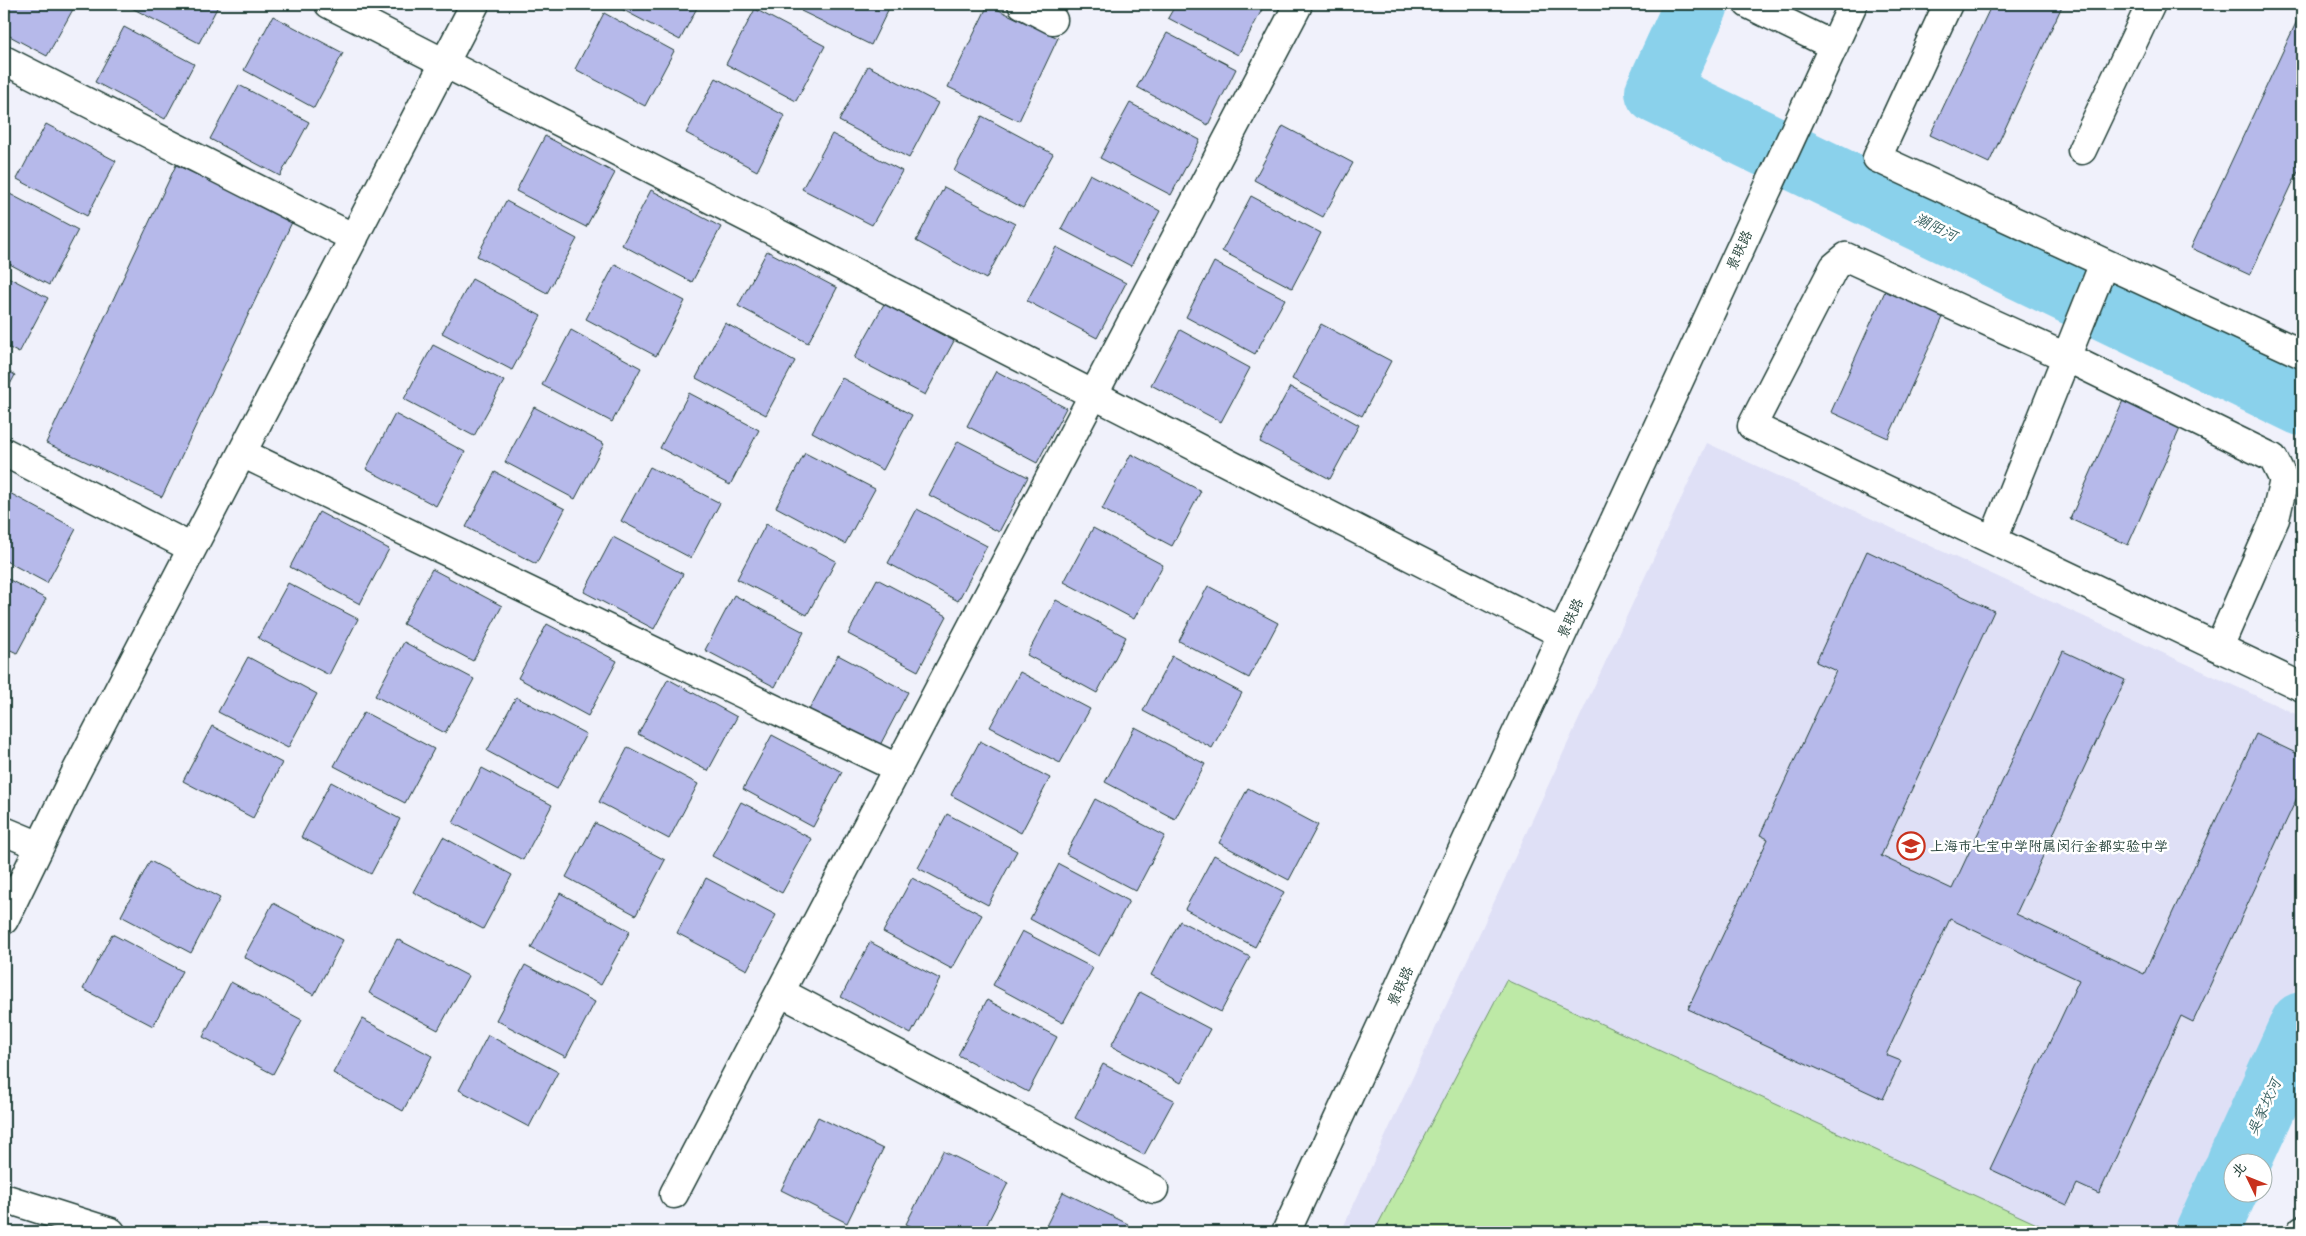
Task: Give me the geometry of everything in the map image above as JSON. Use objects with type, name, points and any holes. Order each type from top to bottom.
[{"type":"street","points":[[328,4],[1562,634]]},
{"type":"street","points":[[4,920],[192,548],[475,4]]},
{"type":"street","points":[[1022,4],[1053,20]]},
{"type":"street","points":[[1748,4],[1834,46]]},
{"type":"street","name":"景联路","points":[[1286,1232],[1853,4]]},
{"type":"street","points":[[1948,4],[1877,158],[2302,354]]},
{"type":"street","points":[[2082,150],[2151,4]]},
{"type":"street","points":[[674,1194],[1297,7]]},
{"type":"street","points":[[4,60],[354,238]]},
{"type":"street","points":[[2219,648],[2275,519],[2284,480],[2273,458],[2068,351],[1846,257],[1834,267],[1752,426],[2219,648],[2302,687]]},
{"type":"street","points":[[1993,540],[2104,263]]},
{"type":"street","points":[[4,452],[192,548]]},
{"type":"street","points":[[242,453],[897,768]]},
{"type":"street","points":[[4,831],[40,846]]},
{"type":"street","points":[[780,992],[1154,1189]]},
{"type":"street","points":[[4,1198],[111,1232]]},
{"type":"shaded area","name":"上海市七宝中学附属闵行金都实验中学","points":[[1707,443],[2302,717],[2302,975],[2180,1232],[1341,1232]]},
{"type":"green space","points":[[1506,980],[2054,1232],[1374,1232]]},
{"type":"building","points":[[4,4],[76,4],[47,56],[4,33]]},
{"type":"building","points":[[130,4],[219,4],[199,43],[128,6]]},
{"type":"building","points":[[612,4],[699,4],[680,40]]},
{"type":"building","points":[[805,4],[891,4],[871,45],[801,11]]},
{"type":"building","points":[[1176,4],[1265,4],[1238,55],[1168,18]]},
{"type":"building","points":[[1992,4],[2063,4],[1989,163],[1930,135]]},
{"type":"building","points":[[988,5],[1058,38],[1019,121],[948,87]]},
{"type":"building","points":[[755,9],[825,46],[796,101],[726,64]]},
{"type":"building","points":[[2302,10],[2302,163],[2250,275],[2191,248]]},
{"type":"building","points":[[604,13],[674,51],[645,106],[575,69]]},
{"type":"building","points":[[273,16],[343,53],[314,108],[244,70]]},
{"type":"building","points":[[124,27],[194,64],[165,119],[95,82]]},
{"type":"building","points":[[1167,33],[1236,69],[1208,125],[1137,87]]},
{"type":"building","points":[[868,66],[938,103],[909,158],[839,121]]},
{"type":"building","points":[[716,78],[785,116],[757,171],[686,133]]},
{"type":"building","points":[[239,85],[309,122],[280,176],[210,139]]},
{"type":"building","points":[[1130,103],[1200,140],[1171,195],[1100,158]]},
{"type":"building","points":[[982,116],[1053,154],[1023,208],[954,171]]},
{"type":"building","points":[[46,124],[116,161],[87,216],[17,179]]},
{"type":"building","points":[[1283,126],[1353,163],[1323,217],[1254,180]]},
{"type":"building","points":[[832,134],[902,171],[872,225],[802,189]]},
{"type":"building","points":[[545,136],[615,173],[586,227],[516,191]]},
{"type":"building","points":[[176,165],[293,220],[162,497],[46,443]]},
{"type":"building","points":[[1090,174],[1160,211],[1131,266],[1061,229]]},
{"type":"building","points":[[944,187],[1015,224],[986,279],[916,241]]},
{"type":"building","points":[[651,190],[721,227],[692,282],[622,245]]},
{"type":"building","points":[[8,193],[78,230],[49,285],[4,261],[4,201]]},
{"type":"building","points":[[1251,196],[1321,233],[1292,288],[1222,251]]},
{"type":"building","points":[[506,201],[577,239],[547,293],[477,256]]},
{"type":"building","points":[[1056,247],[1126,283],[1097,338],[1027,301]]},
{"type":"building","points":[[767,251],[837,288],[808,343],[738,306]]},
{"type":"building","points":[[1214,262],[1285,299],[1255,354],[1186,317]]},
{"type":"building","points":[[615,264],[685,301],[656,356],[586,319]]},
{"type":"building","points":[[4,275],[48,298],[19,353],[4,345]]},
{"type":"building","points":[[472,279],[541,316],[512,370],[442,333]]},
{"type":"building","points":[[1886,289],[1944,315],[1888,438],[1831,412]]},
{"type":"building","points":[[884,304],[954,341],[925,395],[854,358]]},
{"type":"building","points":[[725,323],[795,361],[766,415],[696,378]]},
{"type":"building","points":[[1321,324],[1391,361],[1362,416],[1292,379]]},
{"type":"building","points":[[571,330],[641,368],[612,422],[542,385]]},
{"type":"building","points":[[1180,330],[1250,368],[1221,422],[1151,385]]},
{"type":"building","points":[[433,345],[504,381],[474,436],[404,399]]},
{"type":"building","points":[[4,369],[15,375],[4,396]]},
{"type":"building","points":[[996,371],[1066,408],[1037,463],[967,426]]},
{"type":"building","points":[[842,378],[912,415],[883,470],[812,432]]},
{"type":"building","points":[[1290,387],[1359,425],[1330,479],[1260,442]]},
{"type":"building","points":[[689,393],[759,430],[730,485],[660,448]]},
{"type":"building","points":[[2125,396],[2183,422],[2128,545],[2070,519]]},
{"type":"building","points":[[534,407],[604,444],[575,499],[505,462]]},
{"type":"building","points":[[395,414],[465,452],[436,506],[366,469]]},
{"type":"building","points":[[958,441],[1028,477],[999,532],[929,495]]},
{"type":"building","points":[[805,453],[875,489],[845,544],[776,507]]},
{"type":"building","points":[[1131,454],[1201,491],[1172,546],[1102,509]]},
{"type":"building","points":[[650,467],[720,503],[691,558],[621,521]]},
{"type":"building","points":[[495,472],[565,509],[536,564],[466,527]]},
{"type":"building","points":[[6,491],[76,529],[47,583],[4,560],[4,496]]},
{"type":"building","points":[[917,509],[987,546],[958,601],[888,563]]},
{"type":"building","points":[[319,512],[389,549],[360,604],[290,567]]},
{"type":"building","points":[[766,524],[836,561],[807,615],[737,579]]},
{"type":"building","points":[[1093,528],[1163,565],[1134,619],[1064,582]]},
{"type":"building","points":[[613,537],[683,574],[654,629],[584,592]]},
{"type":"building","points":[[1867,551],[1994,611],[1881,856],[1952,889],[2063,651],[2125,680],[2016,914],[2144,974],[2256,734],[2302,756],[2302,787],[2193,1022],[2181,1016],[2099,1194],[2077,1184],[2067,1205],[1990,1169],[2079,980],[1950,919],[1886,1055],[1901,1061],[1883,1099],[1688,1009],[1768,839],[1760,835],[1836,671],[1816,662]]},
{"type":"building","points":[[432,569],[502,606],[473,661],[403,624]]},
{"type":"building","points":[[4,577],[46,599],[17,653],[4,647]]},
{"type":"building","points":[[877,579],[947,616],[918,671],[848,634]]},
{"type":"building","points":[[288,583],[358,619],[329,675],[258,638]]},
{"type":"building","points":[[1208,586],[1278,623],[1249,678],[1179,641]]},
{"type":"building","points":[[734,595],[804,632],[775,687],[705,650]]},
{"type":"building","points":[[1056,600],[1126,637],[1097,693],[1027,655]]},
{"type":"building","points":[[2302,603],[2302,623],[2295,620]]},
{"type":"building","points":[[547,624],[617,661],[588,716],[518,678]]},
{"type":"building","points":[[404,642],[474,679],[445,733],[375,696]]},
{"type":"building","points":[[838,655],[908,692],[879,747],[809,710]]},
{"type":"building","points":[[1172,656],[1242,693],[1212,748],[1143,711]]},
{"type":"building","points":[[248,657],[317,694],[288,748],[218,712]]},
{"type":"building","points":[[4,661],[9,664],[4,673]]},
{"type":"building","points":[[1020,672],[1090,709],[1060,763],[990,727]]},
{"type":"building","points":[[668,679],[737,717],[708,771],[638,734]]},
{"type":"building","points":[[516,697],[586,734],[557,789],[487,751]]},
{"type":"building","points":[[364,712],[434,749],[405,803],[334,766]]},
{"type":"building","points":[[212,726],[282,763],[253,818],[183,781]]},
{"type":"building","points":[[1135,727],[1205,764],[1175,819],[1105,782]]},
{"type":"building","points":[[772,735],[842,772],[813,827],[743,789]]},
{"type":"building","points":[[980,741],[1050,778],[1021,833],[951,795]]},
{"type":"building","points":[[628,747],[698,784],[669,839],[599,802]]},
{"type":"building","points":[[482,768],[552,805],[523,860],[453,823]]},
{"type":"building","points":[[331,782],[400,819],[371,874],[301,837]]},
{"type":"building","points":[[1248,788],[1318,825],[1289,880],[1219,843]]},
{"type":"building","points":[[1095,799],[1165,836],[1136,891],[1066,854]]},
{"type":"building","points":[[741,802],[812,839],[782,893],[712,856]]},
{"type":"building","points":[[947,814],[1017,851],[988,905],[918,868]]},
{"type":"building","points":[[595,823],[665,860],[636,915],[566,877]]},
{"type":"building","points":[[443,837],[512,875],[483,929],[413,892]]},
{"type":"building","points":[[1214,855],[1284,892],[1255,947],[1185,909]]},
{"type":"building","points":[[150,861],[220,898],[191,953],[121,916]]},
{"type":"building","points":[[1059,864],[1129,901],[1099,956],[1030,919]]},
{"type":"building","points":[[706,878],[776,915],[747,970],[677,933]]},
{"type":"building","points":[[912,878],[982,915],[952,969],[883,932]]},
{"type":"building","points":[[560,893],[630,931],[601,985],[531,948]]},
{"type":"building","points":[[273,903],[343,940],[314,995],[244,957]]},
{"type":"building","points":[[1180,921],[1250,957],[1221,1012],[1151,975]]},
{"type":"building","points":[[1022,931],[1093,968],[1063,1023],[993,985]]},
{"type":"building","points":[[112,934],[182,971],[153,1026],[83,989]]},
{"type":"building","points":[[397,939],[468,976],[438,1030],[369,993]]},
{"type":"building","points":[[870,942],[940,979],[911,1034],[841,997]]},
{"type":"building","points":[[525,965],[595,1002],[566,1057],[496,1020]]},
{"type":"building","points":[[231,982],[302,1020],[273,1074],[203,1037]]},
{"type":"building","points":[[1140,992],[1210,1029],[1181,1083],[1111,1046]]},
{"type":"building","points":[[987,1000],[1057,1037],[1028,1092],[958,1055]]},
{"type":"building","points":[[362,1019],[432,1056],[403,1111],[333,1073]]},
{"type":"building","points":[[488,1035],[558,1072],[529,1127],[459,1090]]},
{"type":"building","points":[[1103,1064],[1174,1100],[1144,1155],[1075,1118]]},
{"type":"building","points":[[818,1117],[883,1149],[847,1223],[781,1190]]},
{"type":"building","points":[[943,1151],[1008,1183],[983,1232],[923,1232],[906,1224]]},
{"type":"building","points":[[1063,1192],[1128,1224],[1124,1232],[1043,1232]]},
{"type":"waterway","name":"潮阳河","points":[[1697,4],[1657,92],[2302,404]]},
{"type":"waterway","name":"吴家坟河","points":[[2243,1154],[2302,1024]]},
{"type":"waterway","name":"吴家坟河","points":[[2207,1232],[2224,1195]]},
{"type":"place","name":"上海市七宝中学附属闵行金都实验中学","points":[[1911,846]]}]
